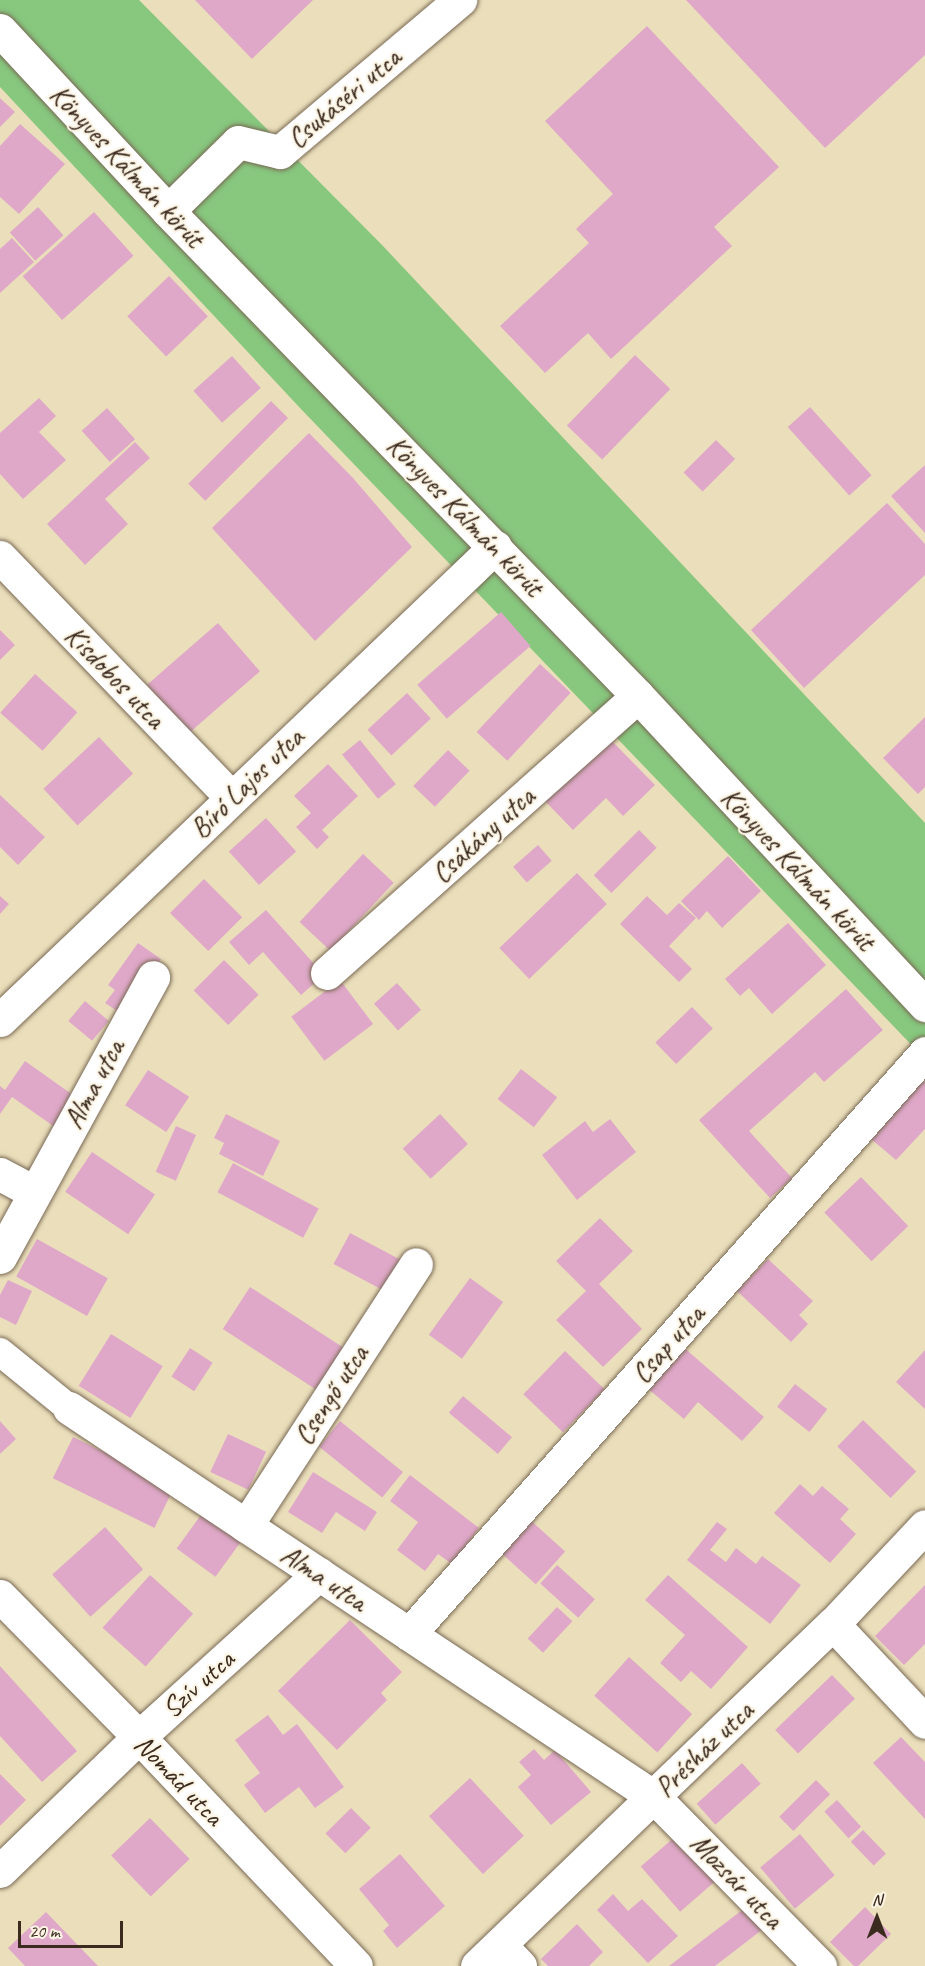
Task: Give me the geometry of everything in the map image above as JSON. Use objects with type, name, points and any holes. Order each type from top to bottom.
[{"type":"street","name":"Csukáséri utca","points":[[168,211],[238,142],[280,152],[460,0]]},
{"type":"street","name":"Könyves Kálmán körút","points":[[0,30],[168,211],[638,696],[925,1005]]},
{"type":"street","name":"Bíró Lajos utca","points":[[0,1020],[495,547]]},
{"type":"street","name":"Kisdobos utca","points":[[0,557],[231,797]]},
{"type":"street","name":"Csákány utca","points":[[327,973],[638,696]]},
{"type":"street","name":"Alma utca","points":[[0,1257],[153,977]]},
{"type":"street","name":"Csap utca","points":[[409,1634],[925,1053]]},
{"type":"street","points":[[0,1174],[34,1192]]},
{"type":"street","name":"Csengő utca","points":[[246,1526],[416,1264]]},
{"type":"street","name":"Alma utca","points":[[0,1352],[69,1408],[654,1797]]},
{"type":"street","name":"Présház utca","points":[[499,1959],[654,1797],[833,1624],[925,1526]]},
{"type":"street","name":"Szív utca","points":[[0,1870],[139,1737],[319,1574]]},
{"type":"street","name":"Nomád utca","points":[[0,1596],[139,1737],[356,1966]]},
{"type":"street","points":[[833,1624],[925,1722]]},
{"type":"street","name":"Mozsár utca","points":[[654,1797],[820,1966]]},
{"type":"green space","points":[[0,0],[139,0],[383,246],[925,823],[925,1059],[301,409],[0,87]]},
{"type":"building","points":[[195,0],[313,0],[252,59]]},
{"type":"building","points":[[686,0],[925,0],[925,55],[825,148]]},
{"type":"building","points":[[647,26],[779,167],[714,227],[732,246],[611,359],[588,333],[545,373],[500,326],[589,243],[576,229],[613,194],[545,121]]},
{"type":"building","points":[[0,98],[15,112],[0,127]]},
{"type":"building","points":[[20,124],[65,164],[19,214],[0,197],[0,146]]},
{"type":"building","points":[[38,207],[63,235],[35,261],[10,232]]},
{"type":"building","points":[[94,212],[133,256],[62,320],[23,276]]},
{"type":"building","points":[[12,238],[34,262],[0,293],[0,249]]},
{"type":"building","points":[[169,276],[208,316],[166,357],[127,316]]},
{"type":"building","points":[[635,355],[670,389],[602,460],[567,425]]},
{"type":"building","points":[[232,356],[261,388],[222,423],[193,391]]},
{"type":"building","points":[[39,398],[56,416],[39,432],[66,460],[23,499],[0,474],[0,433]]},
{"type":"building","points":[[271,401],[288,418],[205,501],[188,484]]},
{"type":"building","points":[[810,407],[872,475],[849,495],[788,427]]},
{"type":"building","points":[[107,408],[135,439],[110,462],[82,431]]},
{"type":"building","points":[[309,433],[353,478],[412,547],[315,641],[212,528]]},
{"type":"building","points":[[716,440],[735,459],[703,492],[683,473]]},
{"type":"building","points":[[135,442],[150,458],[105,499],[128,524],[85,565],[47,524]]},
{"type":"building","points":[[925,465],[925,533],[891,496]]},
{"type":"building","points":[[887,503],[925,544],[925,575],[804,688],[751,630]]},
{"type":"building","points":[[501,612],[531,646],[447,719],[417,685]]},
{"type":"building","points":[[218,623],[260,671],[189,733],[147,685]]},
{"type":"building","points":[[0,630],[15,645],[0,660]]},
{"type":"building","points":[[540,664],[571,693],[507,761],[477,732]]},
{"type":"building","points":[[35,674],[77,712],[43,751],[0,713]]},
{"type":"building","points":[[407,693],[431,719],[391,755],[368,730]]},
{"type":"building","points":[[925,717],[925,787],[918,794],[883,758]]},
{"type":"building","points":[[607,736],[655,785],[623,816],[606,798],[573,830],[543,799]]},
{"type":"building","points":[[99,737],[133,774],[78,825],[43,789]]},
{"type":"building","points":[[360,740],[396,784],[378,799],[342,754]]},
{"type":"building","points":[[448,750],[470,771],[435,807],[413,786]]},
{"type":"building","points":[[328,764],[358,796],[322,830],[329,837],[317,849],[296,827],[311,813],[294,796]]},
{"type":"building","points":[[0,795],[45,837],[18,865],[0,847]]},
{"type":"building","points":[[266,818],[296,851],[259,885],[229,851]]},
{"type":"building","points":[[639,830],[657,848],[611,893],[594,875]]},
{"type":"building","points":[[538,845],[552,861],[527,882],[513,867]]},
{"type":"building","points":[[363,854],[394,883],[330,951],[300,922]]},
{"type":"building","points":[[728,856],[761,891],[722,928],[707,911],[699,920],[681,901]]},
{"type":"building","points":[[577,873],[607,904],[529,979],[499,948]]},
{"type":"building","points":[[204,879],[242,917],[208,951],[170,913]]},
{"type":"building","points":[[0,896],[9,904],[0,914]]},
{"type":"building","points":[[647,896],[667,915],[679,903],[696,918],[669,946],[692,969],[679,982],[620,924]]},
{"type":"building","points":[[266,910],[324,975],[301,995],[263,952],[249,965],[229,942]]},
{"type":"building","points":[[788,923],[826,965],[772,1014],[749,988],[740,996],[725,979]]},
{"type":"building","points":[[138,943],[161,959],[122,1014],[105,1003],[115,990],[108,985]]},
{"type":"building","points":[[224,960],[259,995],[228,1025],[194,990]]},
{"type":"building","points":[[340,980],[373,1024],[324,1061],[291,1017]]},
{"type":"building","points":[[397,983],[421,1010],[398,1030],[374,1004]]},
{"type":"building","points":[[846,989],[883,1030],[824,1082],[815,1072],[749,1131],[792,1178],[770,1198],[699,1120]]},
{"type":"building","points":[[85,1001],[109,1021],[92,1041],[68,1021]]},
{"type":"building","points":[[692,1007],[713,1029],[676,1064],[655,1042]]},
{"type":"building","points":[[25,1061],[80,1100],[59,1130],[12,1097],[0,1114],[0,1086],[5,1090]]},
{"type":"building","points":[[521,1069],[557,1097],[534,1127],[498,1099]]},
{"type":"building","points":[[148,1070],[189,1097],[166,1132],[125,1105]]},
{"type":"building","points":[[922,1079],[925,1081],[925,1129],[896,1160],[871,1139]]},
{"type":"building","points":[[226,1114],[280,1141],[263,1176],[219,1154],[224,1143],[214,1138]]},
{"type":"building","points":[[440,1114],[468,1144],[431,1179],[403,1149]]},
{"type":"building","points":[[610,1119],[636,1152],[577,1200],[542,1155],[585,1121],[593,1132]]},
{"type":"building","points":[[176,1126],[196,1135],[176,1181],[156,1172]]},
{"type":"building","points":[[92,1152],[155,1194],[128,1234],[65,1192]]},
{"type":"building","points":[[233,1163],[319,1209],[303,1238],[218,1192]]},
{"type":"building","points":[[861,1177],[908,1226],[872,1261],[824,1212]]},
{"type":"building","points":[[600,1218],[633,1251],[599,1284],[642,1329],[603,1367],[556,1320],[586,1291],[556,1261]]},
{"type":"building","points":[[350,1233],[405,1262],[388,1293],[334,1264]]},
{"type":"building","points":[[37,1239],[108,1278],[87,1316],[16,1277]]},
{"type":"building","points":[[768,1259],[813,1301],[799,1315],[808,1324],[791,1342],[737,1291]]},
{"type":"building","points":[[470,1278],[503,1302],[462,1359],[429,1335]]},
{"type":"building","points":[[8,1280],[32,1291],[16,1325],[0,1317],[0,1295]]},
{"type":"building","points":[[250,1287],[350,1352],[323,1394],[223,1329]]},
{"type":"building","points":[[111,1334],[163,1366],[130,1418],[79,1386]]},
{"type":"building","points":[[682,1346],[764,1417],[742,1441],[698,1402],[684,1419],[646,1387]]},
{"type":"building","points":[[190,1348],[213,1363],[194,1391],[171,1377]]},
{"type":"building","points":[[925,1350],[925,1409],[896,1382]]},
{"type":"building","points":[[565,1351],[605,1389],[563,1432],[523,1394]]},
{"type":"building","points":[[795,1384],[827,1409],[809,1432],[777,1407]]},
{"type":"building","points":[[463,1396],[512,1437],[498,1454],[449,1413]]},
{"type":"building","points":[[863,1420],[916,1471],[891,1498],[837,1447]]},
{"type":"building","points":[[0,1421],[16,1439],[0,1454]]},
{"type":"building","points":[[340,1421],[403,1472],[382,1498],[319,1447]]},
{"type":"building","points":[[228,1434],[266,1452],[248,1490],[210,1472]]},
{"type":"building","points":[[73,1437],[175,1487],[154,1528],[53,1478]]},
{"type":"building","points":[[313,1472],[377,1512],[365,1531],[336,1512],[322,1533],[288,1512]]},
{"type":"building","points":[[410,1475],[479,1528],[452,1564],[438,1554],[425,1571],[397,1550],[418,1522],[390,1501]]},
{"type":"building","points":[[800,1484],[813,1496],[822,1486],[849,1509],[840,1519],[856,1534],[830,1563],[774,1513]]},
{"type":"building","points":[[206,1508],[245,1536],[215,1577],[177,1548]]},
{"type":"building","points":[[528,1518],[565,1551],[536,1584],[499,1551]]},
{"type":"building","points":[[717,1522],[727,1529],[710,1550],[726,1562],[736,1548],[756,1564],[762,1556],[801,1585],[770,1624],[687,1560]]},
{"type":"building","points":[[105,1527],[143,1569],[90,1617],[52,1575]]},
{"type":"building","points":[[557,1565],[595,1599],[578,1618],[540,1584]]},
{"type":"building","points":[[150,1575],[193,1614],[146,1667],[102,1628]]},
{"type":"building","points":[[668,1575],[748,1647],[711,1689],[691,1671],[681,1682],[660,1663],[685,1635],[645,1600]]},
{"type":"building","points":[[925,1585],[925,1644],[904,1665],[875,1636]]},
{"type":"building","points":[[557,1607],[572,1621],[543,1653],[528,1638]]},
{"type":"building","points":[[350,1620],[402,1672],[381,1693],[387,1700],[337,1750],[278,1691]]},
{"type":"building","points":[[629,1657],[692,1714],[657,1753],[594,1696]]},
{"type":"building","points":[[0,1666],[77,1751],[42,1782],[0,1736]]},
{"type":"building","points":[[832,1675],[855,1699],[798,1754],[775,1730]]},
{"type":"building","points":[[268,1715],[283,1735],[297,1724],[344,1787],[315,1808],[299,1787],[265,1813],[244,1785],[260,1773],[235,1740]]},
{"type":"building","points":[[901,1737],[925,1762],[925,1819],[873,1763]]},
{"type":"building","points":[[534,1749],[544,1760],[555,1750],[591,1792],[551,1825],[518,1787],[531,1775],[519,1762]]},
{"type":"building","points":[[742,1763],[761,1784],[715,1825],[697,1804]]},
{"type":"building","points":[[0,1774],[26,1800],[0,1826]]},
{"type":"building","points":[[470,1778],[524,1836],[483,1874],[429,1816]]},
{"type":"building","points":[[816,1780],[830,1794],[793,1831],[779,1817]]},
{"type":"building","points":[[837,1800],[861,1827],[848,1838],[824,1811]]},
{"type":"building","points":[[351,1808],[371,1828],[345,1853],[326,1833]]},
{"type":"building","points":[[150,1818],[190,1859],[151,1897],[111,1856]]},
{"type":"building","points":[[863,1830],[886,1854],[874,1866],[851,1842]]},
{"type":"building","points":[[800,1834],[835,1875],[795,1909],[760,1867]]},
{"type":"building","points":[[677,1835],[716,1880],[680,1912],[641,1866]]},
{"type":"building","points":[[400,1854],[445,1906],[397,1948],[383,1931],[389,1925],[359,1889]]},
{"type":"building","points":[[613,1894],[628,1911],[642,1899],[678,1936],[648,1963],[597,1910]]},
{"type":"building","points":[[750,1904],[767,1926],[715,1966],[669,1966]]},
{"type":"building","points":[[865,1907],[891,1934],[858,1966],[854,1966],[830,1942]]},
{"type":"building","points":[[46,1912],[98,1966],[25,1966],[8,1948]]},
{"type":"building","points":[[577,1924],[603,1952],[589,1966],[548,1966],[541,1959]]}]
